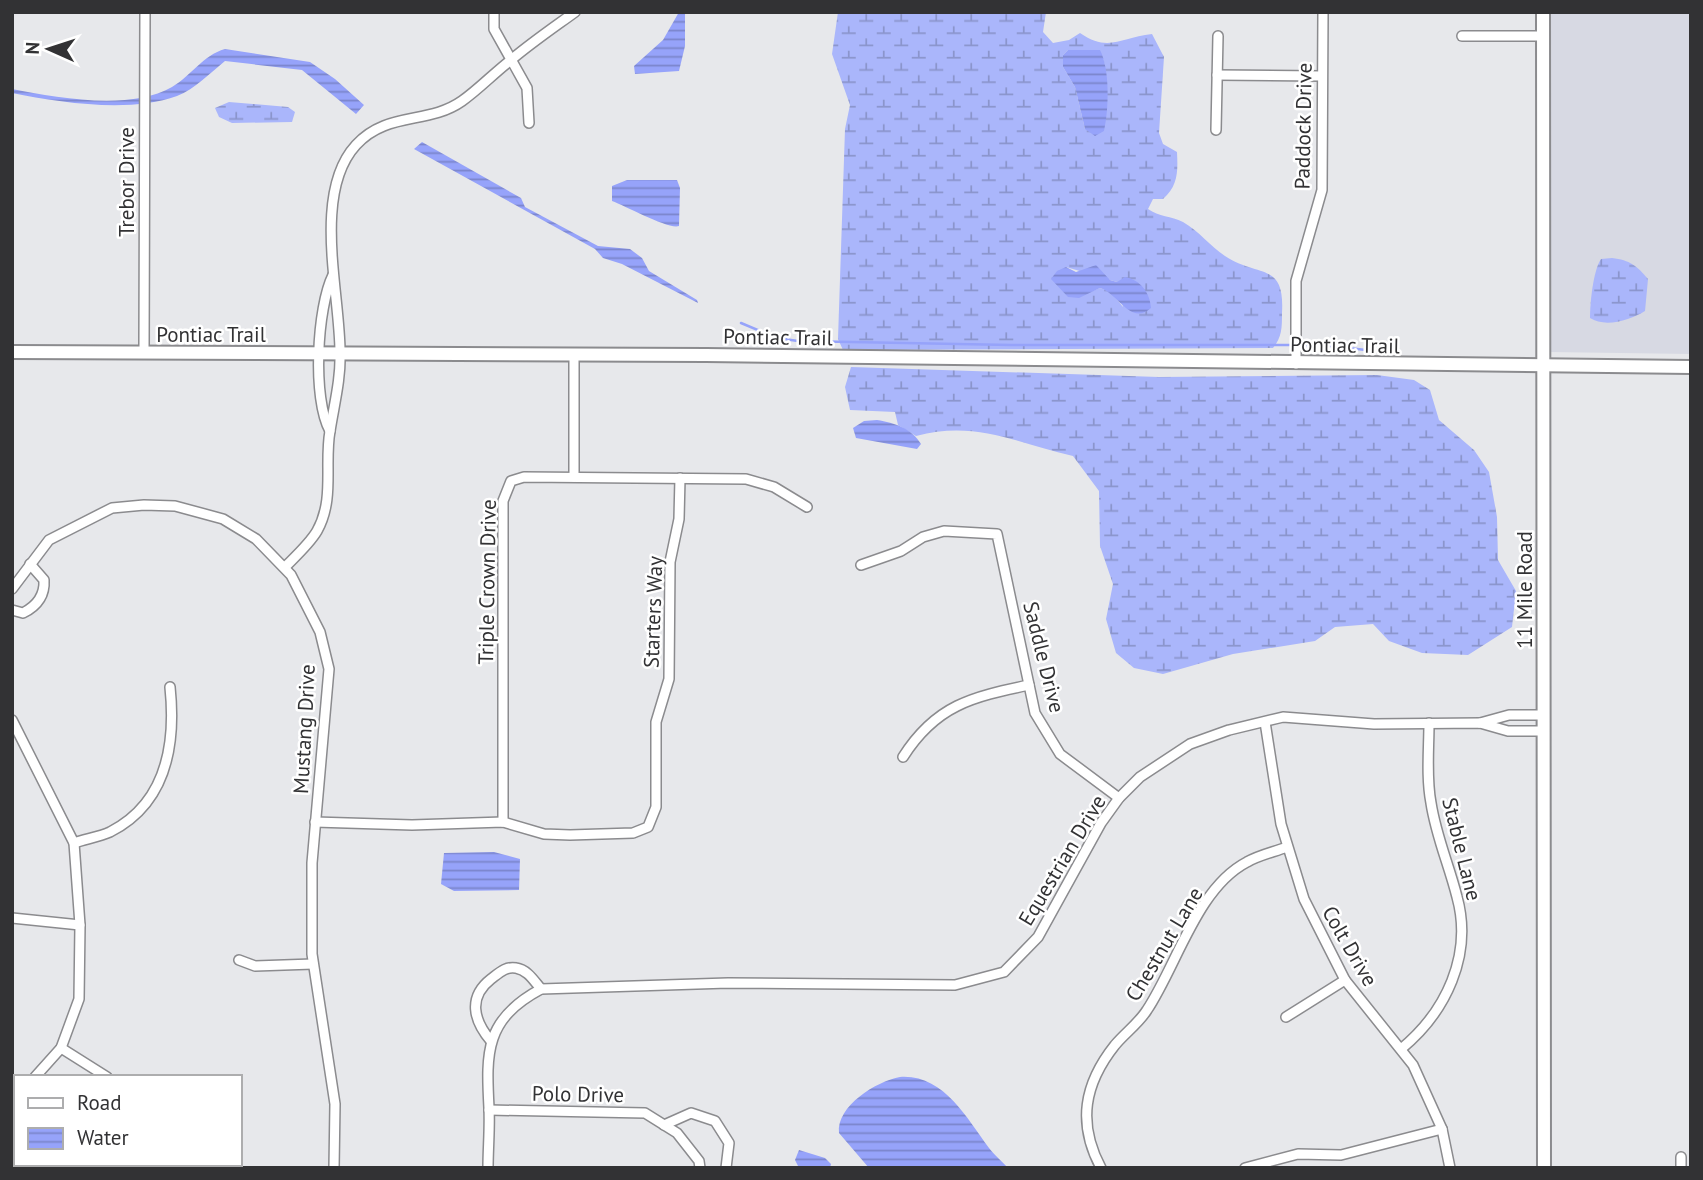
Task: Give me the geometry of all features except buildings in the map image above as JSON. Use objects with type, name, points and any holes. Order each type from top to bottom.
[{"type":"main road","name":"11 Mile Road","points":[[1543,12],[1544,1168]]},
{"type":"main road","name":"Pontiac Trail","points":[[12,352],[1691,367]]},
{"type":"street","name":"Trebor Drive","points":[[144,353],[145,12]]},
{"type":"street","points":[[495,12],[494,29],[527,88],[529,123]]},
{"type":"street","points":[[286,566],[317,531],[326,505],[330,481],[330,431],[335,418],[341,354],[333,273],[335,186],[340,169],[355,146],[386,124],[404,117],[425,116],[461,102],[510,60],[575,12]]},
{"type":"street","name":"Paddock Drive","points":[[1296,364],[1296,281],[1322,190],[1322,12]]},
{"type":"street","points":[[1216,130],[1218,36]]},
{"type":"street","points":[[1462,36],[1543,36]]},
{"type":"street","points":[[1217,75],[1322,76]]},
{"type":"street","points":[[330,431],[323,418],[320,354],[326,289],[333,273]]},
{"type":"street","points":[[574,355],[574,477]]},
{"type":"street","name":"Triple Crown Drive","points":[[503,822],[504,492],[517,478],[680,478],[760,482],[807,507]]},
{"type":"street","name":"Starters Way","points":[[315,821],[412,825],[503,822],[544,834],[570,835],[633,833],[648,827],[656,807],[656,722],[669,679],[670,562],[679,519],[680,478]]},
{"type":"street","name":"Mustang Drive","points":[[12,589],[16,575],[30,564],[49,540],[112,508],[144,505],[175,506],[223,519],[256,539],[286,566],[320,632],[329,669],[315,821],[313,964],[335,1104],[334,1168]]},
{"type":"street","name":"Saddle Drive","points":[[861,565],[901,551],[923,537],[944,531],[997,534],[1035,713],[1060,754],[1119,798]]},
{"type":"street","points":[[12,610],[23,613],[32,608],[42,596],[44,580],[30,564]]},
{"type":"street","points":[[903,757],[915,737],[936,716],[970,698],[1029,685]]},
{"type":"street","points":[[74,843],[110,831],[150,802],[165,770],[173,715],[170,687]]},
{"type":"street","name":"Equestrian Drive","points":[[1479,723],[1509,715],[1544,715]]},
{"type":"street","name":"Equestrian Drive","points":[[541,989],[728,983],[955,985],[1004,972],[1038,937],[1101,823],[1119,798],[1140,777],[1190,744],[1228,730],[1283,717],[1374,724],[1479,723],[1508,730],[1544,731]]},
{"type":"street","points":[[12,720],[74,843],[80,925],[79,999],[61,1048],[37,1075]]},
{"type":"street","name":"Colt Drive","points":[[1265,722],[1287,847],[1304,900],[1345,980],[1401,1049],[1427,1091],[1442,1129],[1450,1168]]},
{"type":"street","name":"Stable Lane","points":[[1401,1049],[1422,1032],[1444,1000],[1461,946],[1462,920],[1430,802],[1429,723]]},
{"type":"street","name":"Chestnut Lane","points":[[1099,1167],[1087,1133],[1088,1100],[1094,1073],[1147,1011],[1198,915],[1224,879],[1247,862],[1287,847]]},
{"type":"street","points":[[12,918],[80,925]]},
{"type":"street","points":[[239,960],[254,966],[313,964]]},
{"type":"street","points":[[488,1168],[489,1110],[485,1070],[491,1041],[504,1017],[541,989],[528,974],[516,968],[503,970],[483,986],[475,998],[479,1027],[491,1041]]},
{"type":"street","points":[[1286,1017],[1345,980]]},
{"type":"street","points":[[61,1048],[104,1075]]},
{"type":"street","name":"Polo Drive","points":[[489,1110],[645,1113],[677,1133],[699,1161],[700,1168]]},
{"type":"street","points":[[664,1125],[691,1113],[715,1121],[729,1143],[726,1168]]},
{"type":"street","points":[[1244,1168],[1297,1154],[1341,1155],[1442,1129]]},
{"type":"street","points":[[1681,1157],[1681,1168]]},
{"type":"shaded area","points":[[1549,12],[1691,12],[1691,354],[1549,352]]},
{"type":"green space","points":[[838,12],[1046,12],[1043,32],[1053,43],[1069,40],[1080,33],[1090,39],[1107,43],[1152,34],[1164,57],[1159,133],[1163,144],[1177,152],[1177,166],[1172,189],[1163,199],[1153,199],[1148,209],[1183,222],[1225,256],[1274,278],[1282,297],[1282,328],[1276,344],[1273,348],[843,350],[838,339],[845,129],[850,105],[832,54]],"holes":[[[1068,50],[1099,50],[1103,60],[1105,80],[1085,129],[1075,87],[1063,67],[1063,55]],[[1066,267],[1117,282],[1123,307],[1111,292],[1100,288],[1090,292]]]},
{"type":"green space","points":[[229,102],[288,107],[295,112],[292,122],[232,123],[219,117],[215,108]]},
{"type":"green space","points":[[1612,258],[1633,264],[1648,279],[1645,311],[1610,323],[1590,318],[1596,271],[1601,259]]},
{"type":"green space","points":[[851,367],[1159,377],[1377,375],[1414,380],[1430,390],[1439,420],[1474,450],[1489,472],[1497,517],[1498,560],[1516,591],[1512,627],[1468,655],[1422,653],[1389,641],[1373,624],[1335,627],[1315,641],[1233,654],[1163,674],[1134,668],[1116,653],[1106,619],[1113,584],[1100,546],[1099,491],[1073,456],[977,432],[938,432],[916,436],[898,425],[895,412],[850,410],[845,387]]},
{"type":"water","points":[[679,12],[685,12],[685,46],[679,71],[635,74],[634,66],[663,40]]},
{"type":"water","points":[[225,49],[310,62],[335,79],[364,105],[356,114],[302,70],[225,61],[190,89],[159,101],[96,105],[12,93],[12,89],[72,99],[136,99],[172,87],[210,56]]},
{"type":"water","points":[[1068,50],[1100,50],[1103,58],[1108,90],[1107,112],[1104,131],[1095,136],[1085,129],[1075,87],[1063,67],[1063,55]]},
{"type":"water","points":[[422,142],[521,198],[525,207],[598,246],[630,249],[642,258],[649,271],[698,303],[622,264],[603,258],[595,249],[414,149]]},
{"type":"water","points":[[627,180],[677,180],[680,188],[679,226],[657,221],[612,201],[612,186]]},
{"type":"water","points":[[1096,265],[1110,280],[1117,282],[1125,277],[1140,284],[1147,292],[1151,308],[1144,313],[1131,311],[1100,288],[1079,298],[1068,297],[1051,279],[1057,271],[1066,267],[1076,272]]},
{"type":"water","points":[[877,420],[902,427],[921,444],[917,449],[856,438],[853,428],[864,421]]},
{"type":"water","points":[[494,852],[520,859],[519,890],[454,891],[441,884],[444,853]]},
{"type":"water","points":[[900,1077],[929,1082],[941,1090],[962,1111],[991,1151],[1008,1168],[869,1168],[839,1133],[840,1123],[844,1113],[860,1096],[880,1084]]},
{"type":"water","points":[[799,1150],[825,1158],[831,1164],[830,1168],[799,1168],[795,1160]]},
{"type":"waterway","points":[[741,323],[777,338],[798,341],[1011,345],[1322,345],[1366,350],[1367,358]]}]
